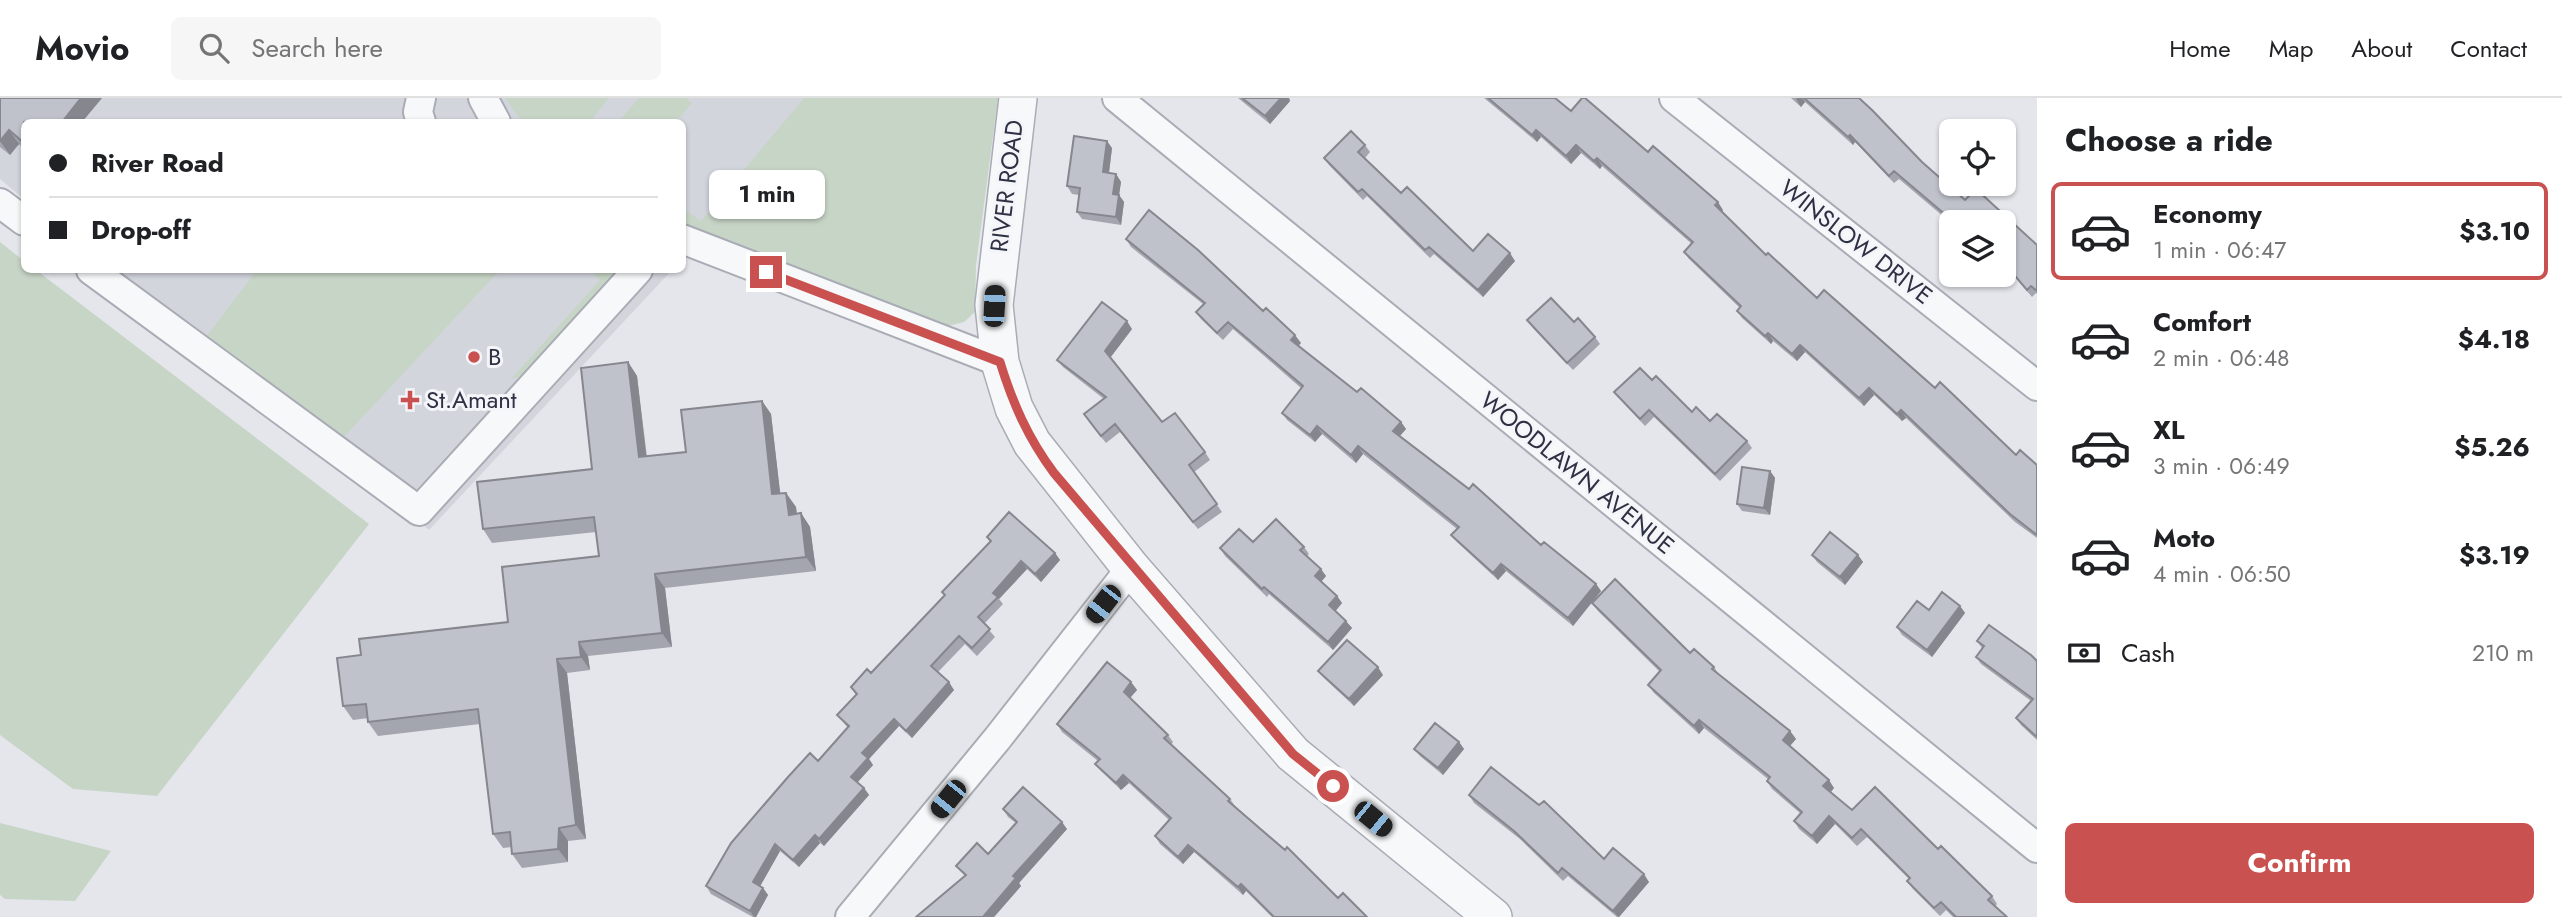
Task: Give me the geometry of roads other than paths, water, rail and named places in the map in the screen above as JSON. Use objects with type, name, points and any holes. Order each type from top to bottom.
[{"type":"street","points":[[420,119],[418,112],[421,98]]},
{"type":"street","points":[[483,98],[494,119]]},
{"type":"street","name":"RIVER ROAD","points":[[1018,98],[996,278],[995,335],[1014,408],[1032,443],[1131,568],[1293,754],[1493,917]]},
{"type":"street","name":"WOODLAWN AVENUE","points":[[1117,98],[2037,848]]},
{"type":"street","name":"WINSLOW DRIVE","points":[[1674,98],[2037,386]]},
{"type":"street","points":[[0,203],[21,219]]},
{"type":"street","points":[[686,241],[1000,362]]},
{"type":"street","points":[[95,273],[419,511],[635,273]]},
{"type":"street","points":[[850,917],[997,739],[1131,568]]},
{"type":"place","name":"B","points":[[474,357]]},
{"type":"place","name":"St.Amant","points":[[410,400]]}]
